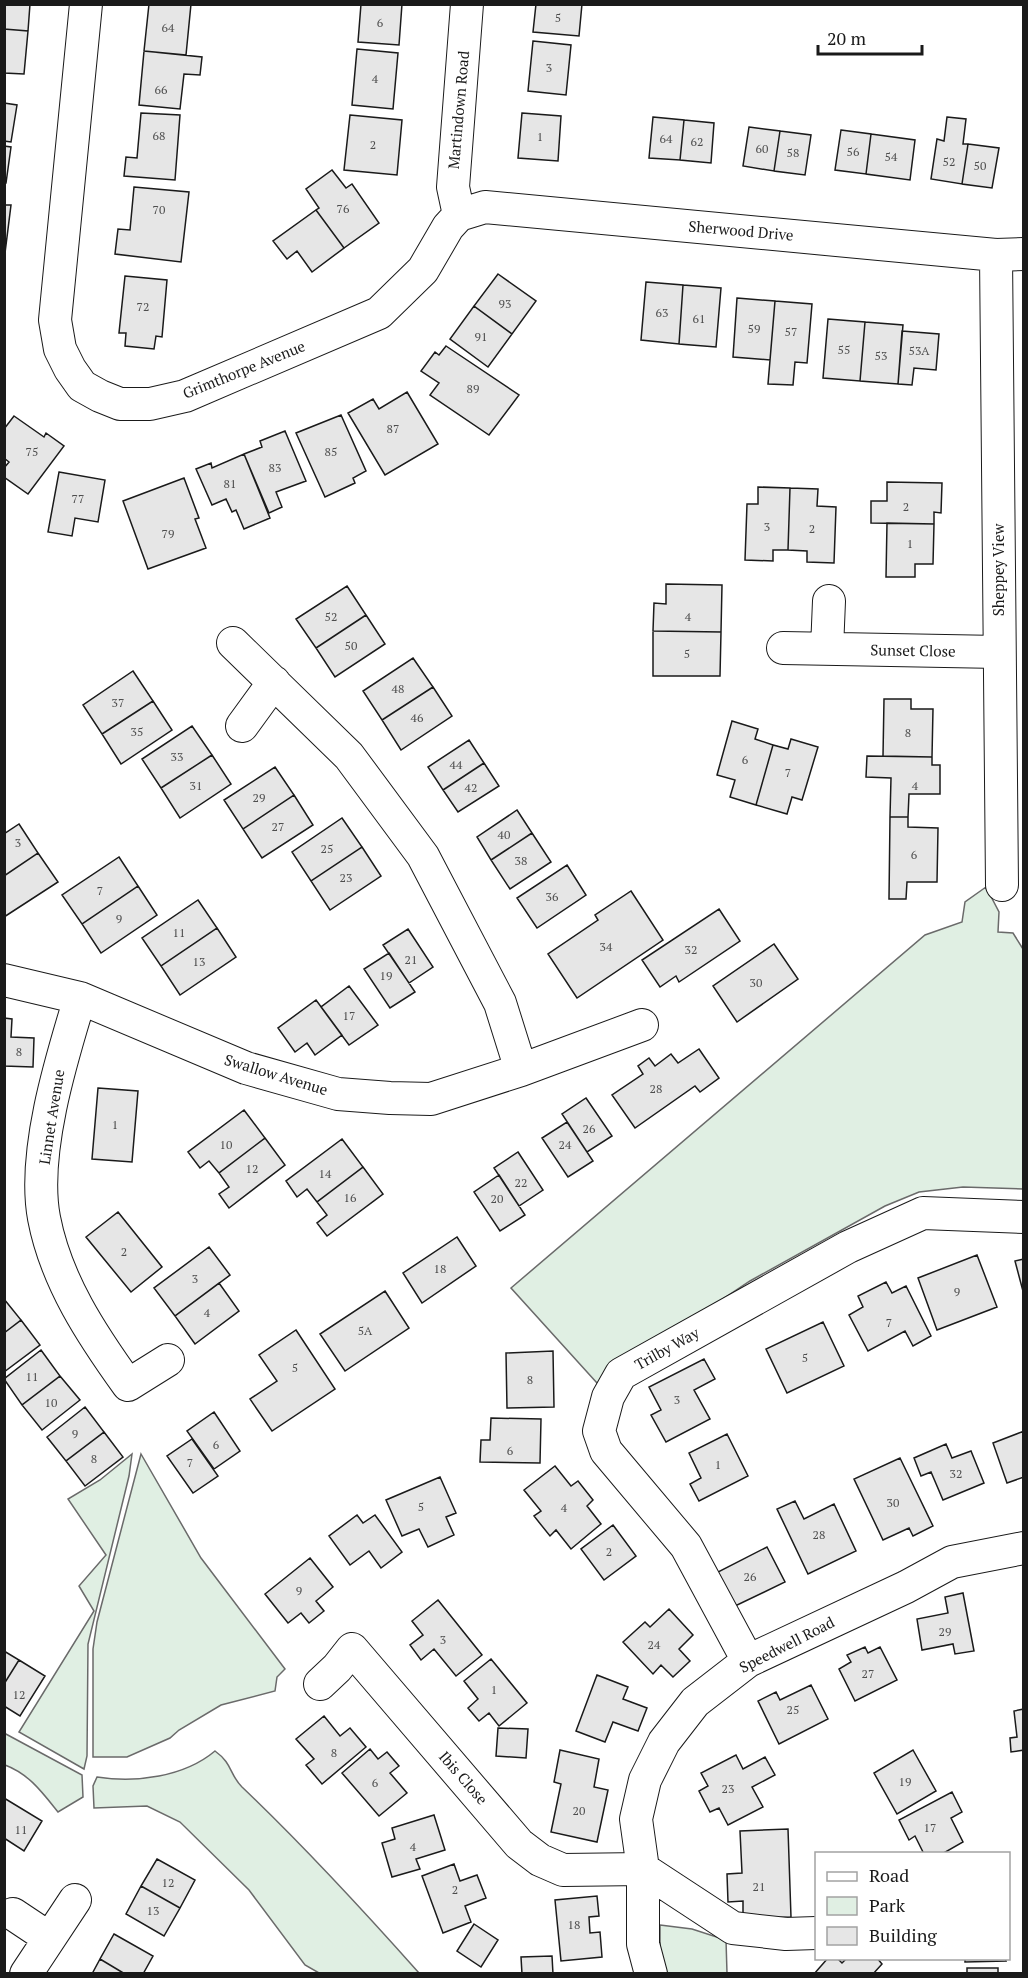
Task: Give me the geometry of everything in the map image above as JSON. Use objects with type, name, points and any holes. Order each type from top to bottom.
[{"type":"street","name":"Grimthorpe Avenue","points":[[86,4],[55,320],[60,349],[82,386],[120,404],[150,404],[185,396],[379,313],[423,270],[448,227],[459,215]]},
{"type":"street","name":"Martindown Road","points":[[459,215],[453,187],[467,4]]},
{"type":"street","name":"Sherwood Drive","points":[[459,215],[485,207],[1010,254]]},
{"type":"street","name":"Sheppey View","points":[[1002,885],[999,652],[1010,254]]},
{"type":"street","points":[[827,649],[829,601]]},
{"type":"street","points":[[232,643],[349,756],[423,856],[500,1003],[521,1070]]},
{"type":"street","name":"Sunset Close","points":[[783,648],[999,652]]},
{"type":"street","points":[[242,726],[274,682]]},
{"type":"street","name":"Swallow Avenue","points":[[4,980],[80,998],[246,1068],[338,1094],[431,1099],[521,1070],[642,1026]]},
{"type":"street","name":"Linnet Avenue","points":[[80,998],[52,1096],[44,1149],[44,1218],[56,1259],[72,1299],[92,1335],[128,1385],[168,1360]]},
{"type":"street","name":"Trilby Way","points":[[748,1661],[686,1546],[606,1451],[599,1431],[608,1398],[621,1374],[888,1227],[923,1214],[1023,1217]]},
{"type":"street","name":"Speedwell Road","points":[[651,1974],[643,1944],[643,1869],[636,1819],[645,1780],[664,1742],[696,1702],[748,1661],[906,1587],[952,1562],[1023,1548]]},
{"type":"street","name":"Ibis Close","points":[[320,1684],[338,1668],[352,1648],[519,1844],[540,1860],[563,1870],[643,1869]]},
{"type":"street","points":[[643,1869],[733,1928],[786,1934],[815,1933]]},
{"type":"street","points":[[26,1974],[75,1900]]},
{"type":"street","points":[[13,1914],[49,1938]]},
{"type":"green space","points":[[986,887],[999,912],[998,932],[1013,933],[1023,949],[1023,1189],[963,1187],[919,1192],[885,1206],[750,1281],[597,1383],[511,1288],[925,935],[962,922],[965,902]]},
{"type":"green space","points":[[132,1454],[129,1476],[88,1644],[87,1756],[84,1769],[19,1732],[94,1611],[79,1586],[106,1555],[68,1499],[100,1480]]},
{"type":"green space","points":[[141,1454],[201,1558],[285,1669],[277,1677],[275,1691],[221,1705],[179,1730],[170,1738],[127,1757],[93,1757],[93,1649],[97,1622]]},
{"type":"green space","points":[[4,1733],[82,1775],[83,1797],[58,1812],[28,1779],[5,1765]]},
{"type":"green space","points":[[215,1751],[225,1760],[242,1787],[332,1878],[419,1973],[319,1973],[305,1965],[249,1890],[180,1822],[147,1806],[94,1808],[93,1786],[97,1777],[128,1779],[159,1776],[189,1767]]},
{"type":"green space","points":[[660,1925],[692,1929],[726,1940],[727,1973],[667,1973],[660,1960]]},
{"type":"building","points":[[4,4],[30,4],[28,31],[4,29]]},
{"type":"building","points":[[149,4],[191,4],[186,55],[144,51]]},
{"type":"building","points":[[361,4],[402,4],[399,45],[358,42]]},
{"type":"building","points":[[536,4],[582,4],[579,36],[533,32]]},
{"type":"building","points":[[4,29],[28,31],[24,74],[4,73]]},
{"type":"building","points":[[533,41],[571,45],[566,95],[528,91]]},
{"type":"building","points":[[357,49],[398,53],[393,109],[352,105]]},
{"type":"building","points":[[144,51],[202,57],[200,75],[184,74],[180,109],[139,105]]},
{"type":"building","points":[[4,103],[17,105],[11,142],[4,141]]},
{"type":"building","points":[[141,113],[180,115],[175,180],[124,176],[126,157],[137,158]]},
{"type":"building","points":[[522,113],[561,116],[558,161],[518,158]]},
{"type":"building","points":[[350,115],[402,120],[397,175],[344,170]]},
{"type":"building","points":[[653,117],[684,120],[680,160],[649,158]]},
{"type":"building","points":[[947,117],[966,119],[963,144],[968,144],[962,184],[931,179],[937,139],[944,141]]},
{"type":"building","points":[[684,120],[714,123],[711,163],[680,160]]},
{"type":"building","points":[[749,127],[780,131],[774,171],[743,166]]},
{"type":"building","points":[[841,130],[871,134],[866,174],[835,170]]},
{"type":"building","points":[[780,131],[811,135],[805,175],[774,171]]},
{"type":"building","points":[[871,134],[915,140],[910,180],[866,174]]},
{"type":"building","points":[[968,144],[999,148],[992,188],[962,184]]},
{"type":"building","points":[[4,146],[11,147],[6,183],[4,183]]},
{"type":"building","points":[[332,170],[346,188],[352,184],[379,223],[344,248],[316,210],[319,208],[306,189]]},
{"type":"building","points":[[134,187],[189,192],[181,262],[115,254],[118,229],[130,230]]},
{"type":"building","points":[[4,205],[11,205],[4,261]]},
{"type":"building","points":[[316,210],[344,248],[312,272],[297,251],[287,259],[273,241]]},
{"type":"building","points":[[498,274],[536,301],[512,334],[474,306]]},
{"type":"building","points":[[125,276],[167,280],[162,337],[156,336],[154,349],[125,346],[126,333],[119,333]]},
{"type":"building","points":[[646,282],[683,285],[679,344],[641,340]]},
{"type":"building","points":[[683,285],[721,288],[716,347],[679,344]]},
{"type":"building","points":[[737,298],[775,301],[770,360],[733,357]]},
{"type":"building","points":[[775,301],[812,304],[807,363],[795,362],[793,385],[768,384]]},
{"type":"building","points":[[474,306],[512,334],[488,367],[450,339]]},
{"type":"building","points":[[828,319],[865,322],[860,381],[823,378]]},
{"type":"building","points":[[865,322],[903,325],[898,384],[860,381]]},
{"type":"building","points":[[902,331],[939,334],[936,370],[914,368],[912,385],[898,384]]},
{"type":"building","points":[[446,346],[519,395],[489,435],[430,395],[439,383],[421,371],[435,352],[439,355]]},
{"type":"building","points":[[407,392],[438,444],[385,475],[348,413],[373,399],[379,409]]},
{"type":"building","points":[[341,415],[366,471],[353,478],[355,483],[325,497],[296,433]]},
{"type":"building","points":[[14,416],[44,437],[46,433],[64,446],[28,494],[4,477],[4,468],[9,462],[4,458],[4,429]]},
{"type":"building","points":[[285,431],[306,481],[276,492],[282,507],[269,513],[244,454],[262,447],[260,441]]},
{"type":"building","points":[[244,454],[270,518],[244,529],[236,510],[232,512],[226,499],[212,505],[196,469],[211,463],[212,468]]},
{"type":"building","points":[[59,472],[105,480],[98,522],[75,518],[72,536],[48,532]]},
{"type":"building","points":[[184,478],[199,518],[195,519],[206,548],[148,569],[123,501]]},
{"type":"building","points":[[887,482],[942,483],[941,513],[934,512],[934,524],[871,523],[871,501],[887,501]]},
{"type":"building","points":[[758,487],[790,488],[788,550],[773,550],[773,561],[745,560],[747,504],[758,504]]},
{"type":"building","points":[[790,488],[818,489],[817,506],[836,507],[834,563],[807,562],[807,551],[788,550]]},
{"type":"building","points":[[887,523],[934,524],[933,564],[915,564],[915,577],[886,577]]},
{"type":"building","points":[[666,584],[722,585],[721,632],[653,631],[654,603],[666,604]]},
{"type":"building","points":[[347,586],[366,615],[316,648],[296,619]]},
{"type":"building","points":[[366,615],[385,644],[335,677],[316,648]]},
{"type":"building","points":[[653,631],[721,632],[720,676],[653,676]]},
{"type":"building","points":[[413,658],[433,687],[382,720],[363,691]]},
{"type":"building","points":[[133,671],[153,701],[102,734],[83,705]]},
{"type":"building","points":[[433,687],[452,716],[401,750],[382,720]]},
{"type":"building","points":[[884,699],[911,699],[911,709],[933,709],[932,757],[883,756]]},
{"type":"building","points":[[153,701],[172,730],[121,764],[102,734]]},
{"type":"building","points":[[732,721],[758,729],[755,739],[773,745],[756,805],[730,797],[735,780],[717,775]]},
{"type":"building","points":[[192,726],[212,755],[161,788],[142,759]]},
{"type":"building","points":[[791,739],[818,747],[802,800],[792,797],[787,814],[756,805],[773,745],[788,749]]},
{"type":"building","points":[[469,740],[484,763],[443,790],[428,767]]},
{"type":"building","points":[[212,755],[231,784],[180,818],[161,788]]},
{"type":"building","points":[[867,756],[932,757],[932,765],[940,765],[940,794],[909,794],[908,817],[890,817],[891,778],[866,777]]},
{"type":"building","points":[[484,763],[499,786],[458,812],[443,790]]},
{"type":"building","points":[[275,767],[294,795],[243,829],[224,800]]},
{"type":"building","points":[[294,795],[313,825],[262,858],[243,829]]},
{"type":"building","points":[[517,810],[532,833],[491,860],[477,837]]},
{"type":"building","points":[[890,817],[908,817],[908,827],[938,828],[937,882],[907,882],[906,899],[889,899]]},
{"type":"building","points":[[342,818],[362,847],[311,881],[292,852]]},
{"type":"building","points":[[19,824],[38,853],[4,876],[4,834]]},
{"type":"building","points":[[532,833],[551,862],[510,889],[491,860]]},
{"type":"building","points":[[362,847],[381,876],[330,910],[311,881]]},
{"type":"building","points":[[38,853],[58,882],[4,917],[4,876]]},
{"type":"building","points":[[119,857],[138,886],[82,924],[62,895]]},
{"type":"building","points":[[567,865],[586,895],[537,928],[517,898]]},
{"type":"building","points":[[138,886],[157,915],[101,953],[82,924]]},
{"type":"building","points":[[631,891],[663,940],[577,998],[548,954],[598,920],[595,915]]},
{"type":"building","points":[[198,900],[217,928],[161,966],[142,938]]},
{"type":"building","points":[[719,909],[740,941],[679,982],[676,976],[660,987],[642,960]]},
{"type":"building","points":[[217,928],[236,957],[180,995],[161,966]]},
{"type":"building","points":[[408,929],[433,967],[409,983],[383,945]]},
{"type":"building","points":[[774,944],[798,979],[737,1022],[713,986]]},
{"type":"building","points":[[389,953],[415,992],[390,1008],[364,969]]},
{"type":"building","points":[[349,986],[378,1025],[349,1045],[321,1007]]},
{"type":"building","points":[[316,1000],[342,1035],[315,1055],[307,1043],[295,1052],[278,1028]]},
{"type":"building","points":[[4,1018],[12,1019],[11,1037],[34,1038],[33,1067],[4,1066]]},
{"type":"building","points":[[699,1049],[719,1078],[700,1092],[695,1086],[635,1128],[612,1095],[643,1074],[638,1066],[649,1058],[655,1066],[671,1054],[678,1063]]},
{"type":"building","points":[[98,1088],[138,1091],[132,1162],[92,1159]]},
{"type":"building","points":[[586,1098],[612,1136],[587,1152],[562,1114]]},
{"type":"building","points":[[244,1110],[265,1138],[219,1173],[209,1161],[200,1168],[188,1152]]},
{"type":"building","points":[[567,1122],[593,1161],[568,1177],[542,1138]]},
{"type":"building","points":[[265,1138],[285,1165],[229,1208],[219,1194],[229,1187],[219,1173]]},
{"type":"building","points":[[342,1139],[363,1167],[317,1202],[307,1189],[297,1197],[286,1181]]},
{"type":"building","points":[[518,1152],[543,1190],[519,1206],[494,1168]]},
{"type":"building","points":[[363,1167],[383,1194],[327,1236],[317,1223],[327,1215],[317,1202]]},
{"type":"building","points":[[499,1175],[525,1215],[500,1231],[474,1192]]},
{"type":"building","points":[[118,1212],[162,1267],[131,1292],[86,1237]]},
{"type":"building","points":[[457,1237],[476,1266],[422,1303],[403,1273]]},
{"type":"building","points":[[209,1247],[230,1275],[175,1316],[154,1288]]},
{"type":"building","points":[[977,1255],[997,1307],[937,1330],[918,1278]]},
{"type":"building","points":[[1024,1259],[1024,1295],[1015,1261]]},
{"type":"building","points":[[886,1282],[892,1293],[906,1286],[931,1336],[913,1346],[905,1331],[868,1351],[849,1315],[863,1307],[858,1296]]},
{"type":"building","points":[[219,1283],[239,1311],[195,1344],[175,1316]]},
{"type":"building","points":[[385,1291],[409,1328],[345,1371],[320,1334]]},
{"type":"building","points":[[4,1299],[21,1320],[4,1333]]},
{"type":"building","points":[[21,1320],[40,1345],[4,1372],[4,1333]]},
{"type":"building","points":[[823,1322],[844,1366],[787,1393],[766,1349]]},
{"type":"building","points":[[296,1330],[335,1389],[272,1431],[250,1399],[277,1381],[259,1355]]},
{"type":"building","points":[[41,1350],[60,1376],[22,1405],[4,1379]]},
{"type":"building","points":[[553,1351],[554,1407],[507,1408],[506,1353]]},
{"type":"building","points":[[704,1359],[715,1379],[694,1390],[710,1419],[666,1442],[651,1415],[661,1410],[649,1387]]},
{"type":"building","points":[[60,1376],[80,1400],[42,1430],[22,1405]]},
{"type":"building","points":[[85,1407],[104,1432],[66,1461],[47,1437]]},
{"type":"building","points":[[214,1412],[240,1451],[214,1469],[187,1431]]},
{"type":"building","points":[[491,1418],[541,1419],[540,1463],[480,1462],[481,1440],[490,1440]]},
{"type":"building","points":[[1024,1431],[1024,1477],[1007,1483],[993,1443]]},
{"type":"building","points":[[104,1432],[123,1457],[85,1486],[66,1461]]},
{"type":"building","points":[[727,1434],[748,1476],[699,1501],[690,1484],[701,1478],[689,1453]]},
{"type":"building","points":[[192,1439],[218,1476],[193,1493],[167,1456]]},
{"type":"building","points":[[946,1444],[952,1458],[971,1451],[984,1483],[943,1500],[931,1472],[921,1476],[914,1458]]},
{"type":"building","points":[[900,1458],[933,1526],[913,1536],[909,1528],[883,1540],[854,1479]]},
{"type":"building","points":[[555,1466],[571,1486],[578,1481],[593,1500],[587,1506],[601,1524],[571,1549],[556,1530],[550,1536],[534,1516],[541,1511],[524,1490]]},
{"type":"building","points":[[440,1477],[456,1513],[446,1517],[454,1535],[428,1547],[419,1529],[402,1536],[386,1500]]},
{"type":"building","points":[[795,1501],[804,1519],[834,1504],[856,1551],[808,1574],[777,1509]]},
{"type":"building","points":[[357,1515],[363,1523],[375,1515],[402,1552],[381,1568],[369,1551],[350,1565],[329,1536]]},
{"type":"building","points":[[613,1525],[636,1556],[604,1580],[581,1549]]},
{"type":"building","points":[[767,1547],[785,1582],[733,1607],[716,1573]]},
{"type":"building","points":[[310,1558],[333,1587],[316,1601],[324,1611],[309,1623],[301,1613],[288,1623],[265,1594]]},
{"type":"building","points":[[963,1593],[974,1651],[955,1654],[953,1644],[922,1650],[917,1619],[948,1613],[945,1597]]},
{"type":"building","points":[[438,1600],[482,1655],[456,1676],[434,1649],[421,1660],[410,1645],[423,1635],[412,1621]]},
{"type":"building","points":[[669,1609],[693,1635],[679,1649],[690,1661],[673,1677],[661,1665],[653,1674],[623,1642],[645,1622],[650,1627]]},
{"type":"building","points":[[865,1647],[868,1653],[880,1647],[897,1680],[855,1701],[839,1669],[851,1662],[847,1655]]},
{"type":"building","points":[[4,1651],[19,1660],[4,1684]]},
{"type":"building","points":[[491,1659],[527,1703],[499,1726],[489,1713],[479,1721],[468,1708],[478,1699],[464,1681]]},
{"type":"building","points":[[19,1660],[45,1676],[20,1716],[4,1706],[4,1684]]},
{"type":"building","points":[[597,1675],[628,1687],[623,1699],[647,1708],[638,1731],[613,1722],[605,1742],[576,1731]]},
{"type":"building","points":[[811,1685],[828,1719],[779,1744],[758,1701],[776,1692],[780,1700]]},
{"type":"building","points":[[1024,1709],[1024,1750],[1011,1752],[1010,1738],[1017,1737],[1014,1711]]},
{"type":"building","points":[[324,1716],[340,1736],[350,1728],[366,1747],[322,1784],[306,1765],[314,1759],[296,1739]]},
{"type":"building","points":[[498,1728],[528,1729],[526,1758],[496,1756]]},
{"type":"building","points":[[370,1749],[378,1759],[387,1752],[399,1766],[390,1773],[407,1793],[379,1816],[342,1773]]},
{"type":"building","points":[[560,1750],[599,1759],[594,1787],[608,1790],[597,1842],[551,1832],[561,1784],[554,1782]]},
{"type":"building","points":[[913,1750],[936,1791],[897,1814],[874,1773]]},
{"type":"building","points":[[736,1755],[743,1769],[765,1757],[775,1775],[752,1787],[763,1807],[728,1825],[719,1808],[710,1812],[699,1791],[708,1786],[701,1773]]},
{"type":"building","points":[[952,1792],[962,1812],[951,1818],[963,1842],[946,1852],[923,1852],[915,1836],[909,1840],[899,1820]]},
{"type":"building","points":[[4,1798],[42,1821],[24,1851],[4,1838]]},
{"type":"building","points":[[434,1815],[445,1850],[416,1859],[420,1869],[392,1877],[382,1843],[395,1839],[392,1828]]},
{"type":"building","points":[[788,1829],[791,1917],[743,1919],[743,1901],[728,1902],[727,1874],[742,1873],[740,1831]]},
{"type":"building","points":[[157,1859],[195,1880],[180,1908],[141,1886]]},
{"type":"building","points":[[454,1864],[460,1881],[477,1875],[486,1898],[465,1906],[471,1922],[443,1933],[422,1876]]},
{"type":"building","points":[[141,1886],[180,1908],[164,1936],[126,1914]]},
{"type":"building","points":[[597,1896],[599,1916],[589,1917],[590,1933],[600,1932],[602,1957],[561,1961],[555,1900]]},
{"type":"building","points":[[474,1924],[498,1940],[481,1967],[457,1951]]},
{"type":"building","points":[[114,1934],[153,1956],[143,1974],[125,1974],[100,1959]]},
{"type":"building","points":[[552,1956],[553,1974],[522,1974],[521,1957]]},
{"type":"building","points":[[100,1959],[125,1974],[92,1974]]},
{"type":"building","points":[[826,1960],[839,1960],[842,1963],[845,1960],[879,1960],[882,1964],[873,1974],[814,1974]]},
{"type":"building","points":[[965,1960],[1006,1961],[965,1962]]},
{"type":"building","points":[[967,1968],[998,1968],[998,1974],[967,1974]]}]
